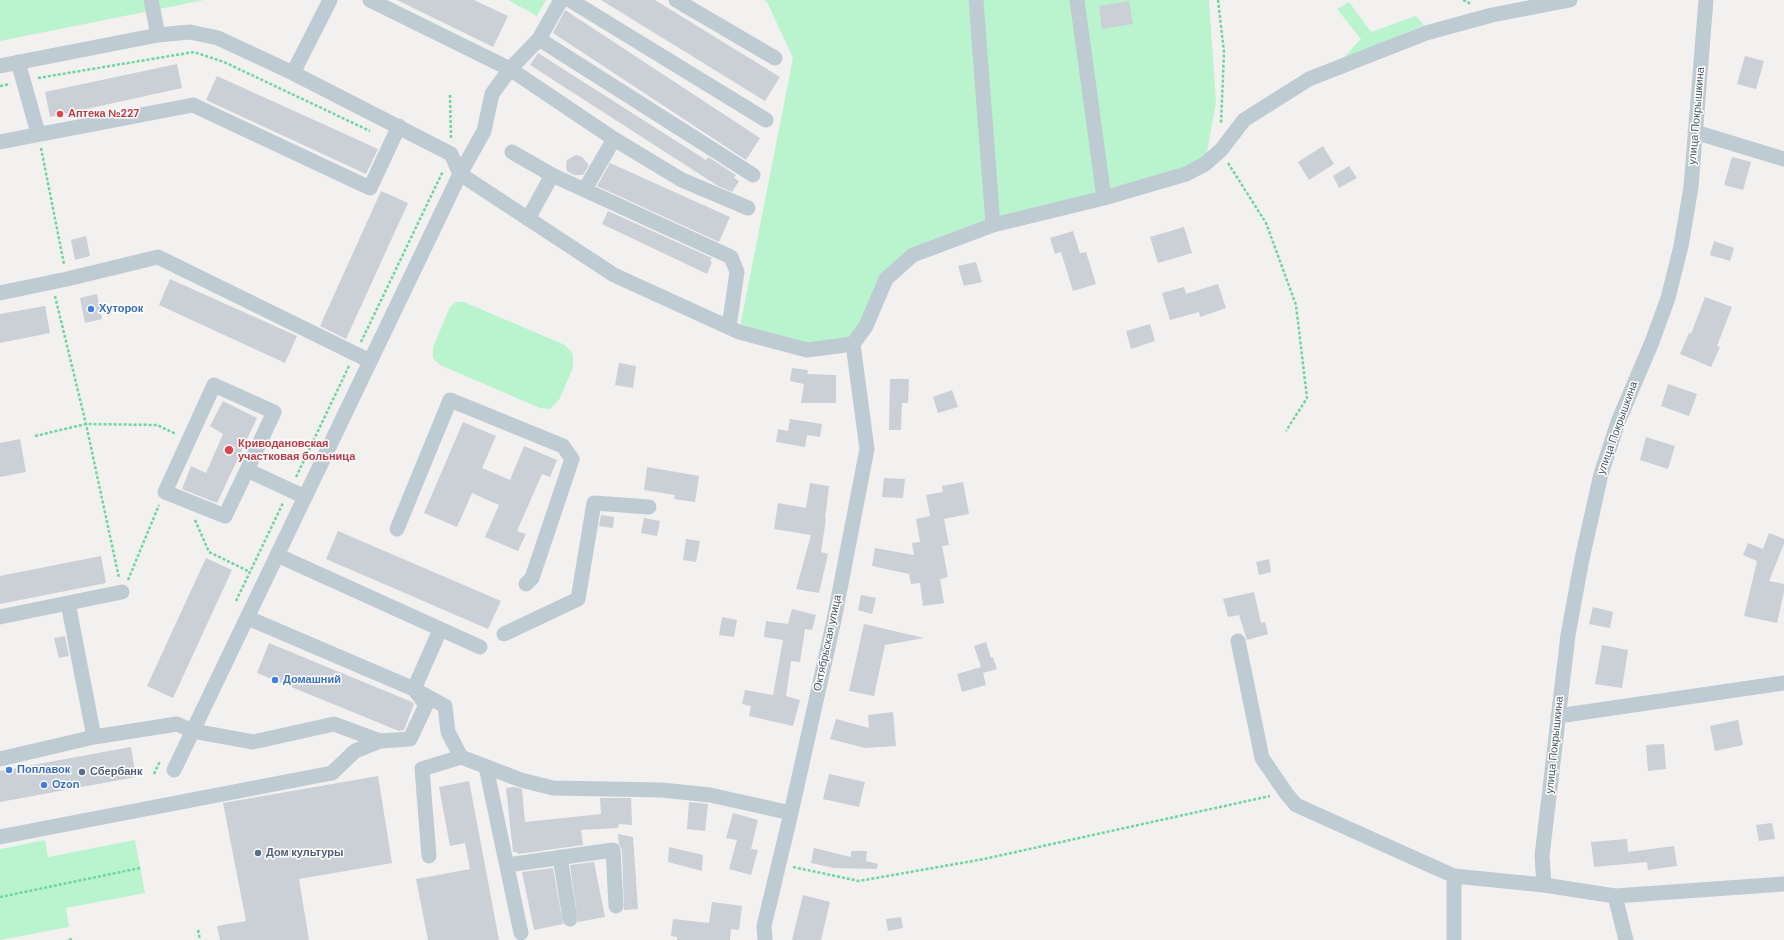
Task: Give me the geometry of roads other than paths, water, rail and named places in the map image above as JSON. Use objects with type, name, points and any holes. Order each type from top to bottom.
[{"type":"street","points":[[151,0],[158,35]]},
{"type":"street","points":[[293,73],[330,0]]},
{"type":"street","points":[[370,0],[510,69],[614,139],[682,180],[748,208]]},
{"type":"street","points":[[174,770],[460,174],[484,131],[492,94],[510,69],[538,39],[561,0]]},
{"type":"street","points":[[570,0],[766,120]]},
{"type":"street","points":[[676,0],[775,58]]},
{"type":"street","points":[[976,0],[993,225]]},
{"type":"street","points":[[1077,0],[1104,198]]},
{"type":"street","points":[[0,66],[158,35],[190,32],[218,38],[293,73],[451,154],[460,174],[614,275],[739,332],[807,350],[852,344],[866,326],[886,279],[913,255],[993,225],[1104,198],[1186,174],[1205,164],[1221,150],[1244,120],[1309,79],[1426,33],[1492,15],[1570,0]]},
{"type":"street","name":"улица Покрышкина","points":[[1544,885],[1542,856],[1568,635],[1600,474],[1618,422],[1652,342],[1668,298],[1681,246],[1692,187],[1706,0]]},
{"type":"street","points":[[538,39],[753,175]]},
{"type":"street","points":[[18,62],[38,134]]},
{"type":"street","points":[[0,142],[193,105],[370,188],[399,126]]},
{"type":"street","points":[[1695,132],[1784,159]]},
{"type":"street","points":[[585,190],[614,139]]},
{"type":"street","points":[[512,152],[585,190],[731,257],[737,272],[729,327]]},
{"type":"street","points":[[528,219],[552,174]]},
{"type":"street","points":[[0,293],[52,283],[158,257],[370,361]]},
{"type":"street","name":"Октябрьская улица","points":[[765,940],[764,926],[792,813],[834,620],[867,449],[852,344]]},
{"type":"street","points":[[214,385],[274,412],[247,470],[225,516],[165,492],[214,385]]},
{"type":"street","points":[[397,529],[450,400],[563,446],[572,458],[532,578],[526,584]]},
{"type":"street","points":[[247,470],[305,497]]},
{"type":"street","points":[[504,634],[578,599],[594,503],[649,507]]},
{"type":"street","points":[[277,555],[480,647]]},
{"type":"street","points":[[0,617],[122,592]]},
{"type":"street","points":[[68,603],[94,737]]},
{"type":"street","points":[[248,618],[414,689],[445,706],[448,732],[462,757],[521,780],[554,788],[662,790],[710,795],[792,813]]},
{"type":"street","points":[[414,689],[440,630]]},
{"type":"street","points":[[1238,641],[1262,758],[1286,794],[1296,805],[1454,876],[1544,885],[1615,896],[1784,884]]},
{"type":"street","points":[[1558,716],[1784,683]]},
{"type":"street","points":[[0,837],[332,773],[355,751],[380,741],[410,739],[426,705],[414,689]]},
{"type":"street","points":[[0,758],[94,737],[177,724],[193,731],[253,742],[334,724],[380,741]]},
{"type":"street","points":[[429,856],[422,770],[462,757]]},
{"type":"street","points":[[486,767],[521,933]]},
{"type":"street","points":[[507,865],[613,850],[616,906]]},
{"type":"street","points":[[560,857],[570,919]]},
{"type":"street","points":[[1454,876],[1454,940]]},
{"type":"street","points":[[1615,896],[1626,940]]},
{"type":"place","name":"Аптека №227","points":[[60,114]]},
{"type":"place","name":"Хуторок","points":[[91,309]]},
{"type":"place","name":"Криводановская участковая больница","points":[[229,450]]},
{"type":"place","name":"Домашний","points":[[275,680]]},
{"type":"place","name":"Поплавок","points":[[9,770]]},
{"type":"place","name":"Сбербанк","points":[[82,772]]},
{"type":"place","name":"Ozon","points":[[44,785]]},
{"type":"place","name":"Дом культуры","points":[[258,853]]}]
